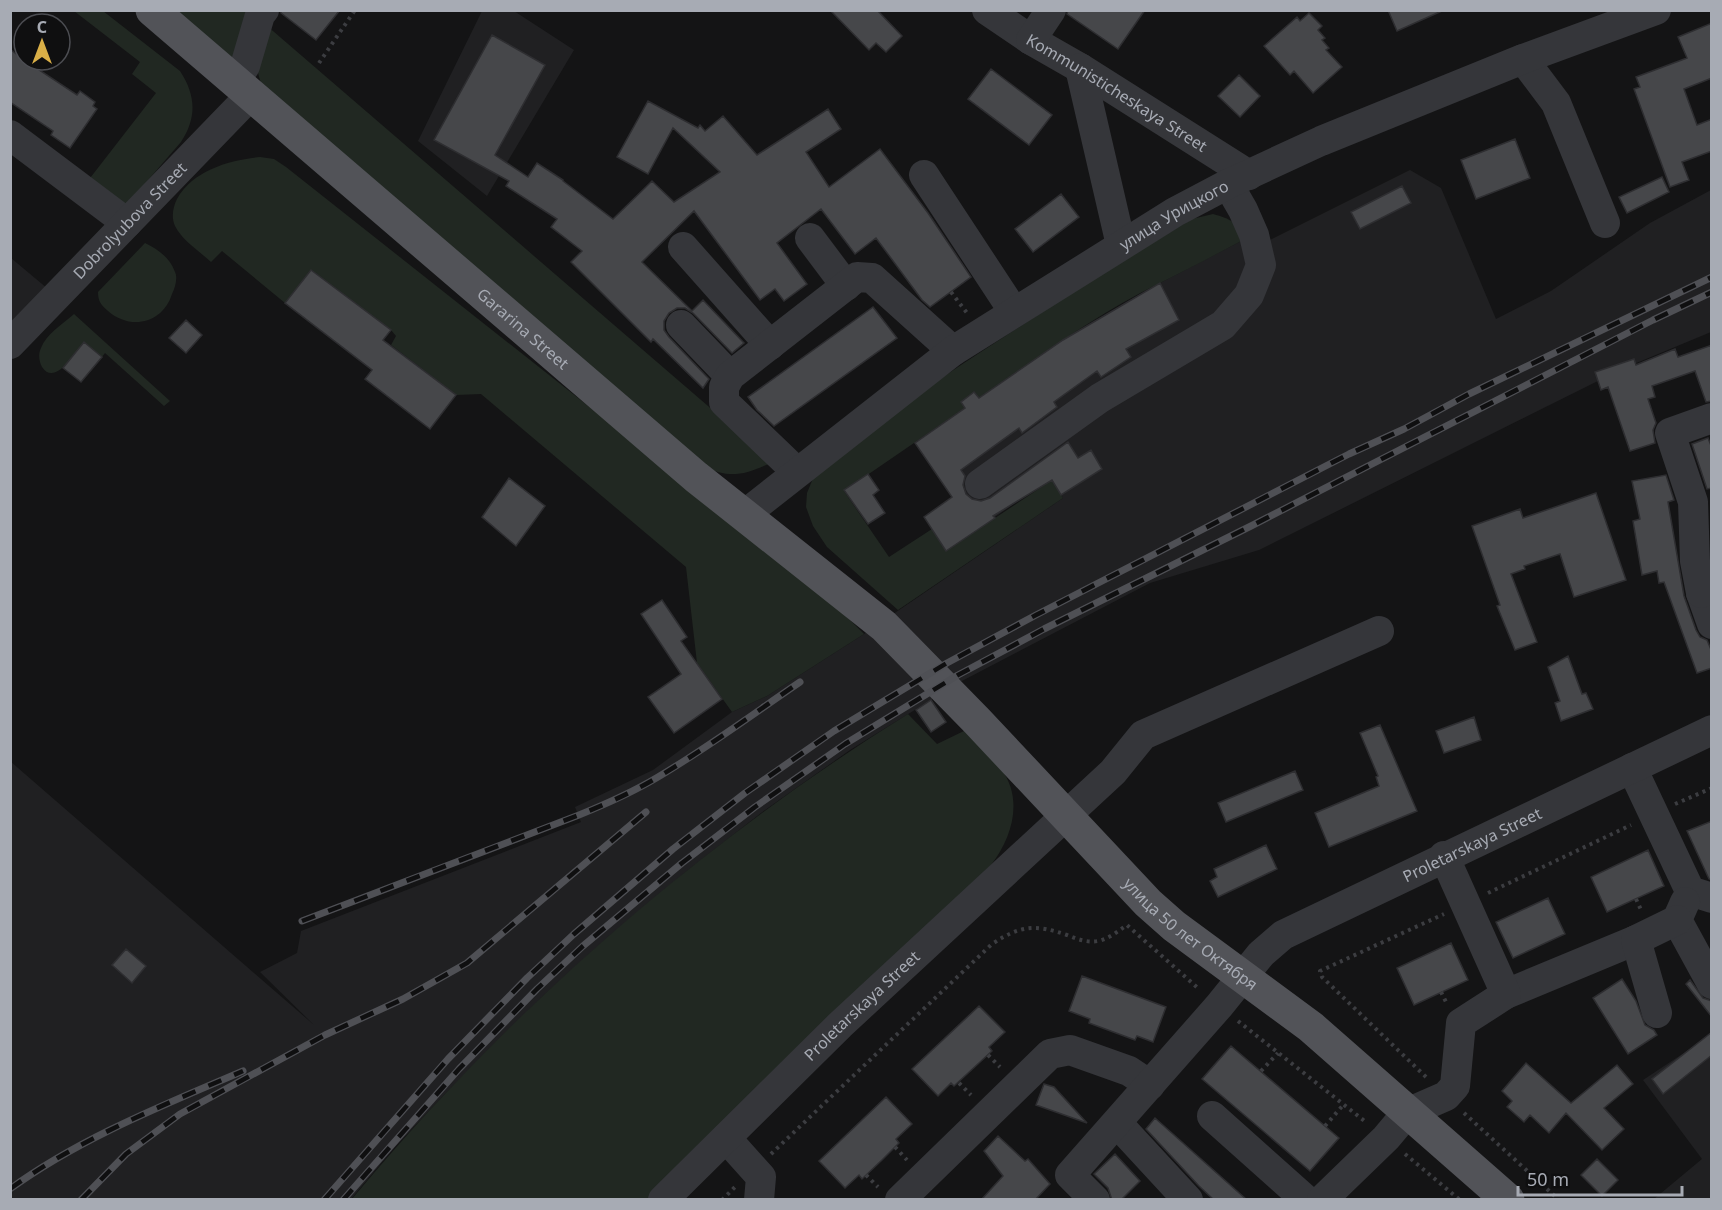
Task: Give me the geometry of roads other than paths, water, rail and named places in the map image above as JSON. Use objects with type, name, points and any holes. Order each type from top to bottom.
[{"type":"main road","name":"Gararina Street","points":[[152,10],[696,477],[884,626],[899,642]]},
{"type":"main road","name":"улица 50 лет Октября","points":[[899,642],[977,721],[1148,903],[1174,926],[1311,1027],[1495,1195]]},
{"type":"street","name":"Dobrolyubova Street","points":[[10,344],[127,224],[242,89],[245,66],[260,15],[264,10]]},
{"type":"street","name":"Kommunisticheskaya Street","points":[[987,10],[1030,40],[1080,68],[1238,179]]},
{"type":"street","points":[[1030,40],[1051,10]]},
{"type":"street","name":"улица Урицкого","points":[[744,515],[953,351],[1175,212],[1238,179],[1321,141],[1523,59],[1656,10]]},
{"type":"street","points":[[1523,59],[1556,104],[1605,223]]},
{"type":"street","points":[[1080,68],[1122,245]]},
{"type":"street","points":[[10,135],[127,224]]},
{"type":"street","points":[[924,175],[1014,312]]},
{"type":"street","points":[[980,484],[1100,398],[1223,325],[1249,295],[1261,265],[1254,236],[1243,210],[1238,179]]},
{"type":"street","points":[[810,238],[846,286]]},
{"type":"street","points":[[683,248],[770,345]]},
{"type":"street","points":[[797,472],[724,402],[724,387],[730,376],[856,277],[872,278],[953,351]]},
{"type":"street","points":[[681,325],[730,376]]},
{"type":"street","points":[[1712,417],[1670,433],[1693,502],[1695,561],[1706,591],[1712,624]]},
{"type":"street","name":"Proletarskaya Street","points":[[674,1196],[726,1138],[840,1025],[1113,772],[1143,735],[1378,631]]},
{"type":"street","name":"Proletarskaya Street","points":[[1087,1197],[1070,1175],[1219,1006],[1261,954],[1283,935],[1444,856],[1712,730]]},
{"type":"street","points":[[1322,1200],[1386,1138],[1407,1113],[1446,1096],[1455,1086],[1461,1023],[1506,994],[1636,940],[1677,920],[1701,895],[1632,768]]},
{"type":"street","points":[[1444,856],[1506,994]]},
{"type":"street","points":[[1677,920],[1712,984]]},
{"type":"street","points":[[1636,940],[1657,1013]]},
{"type":"street","points":[[900,1200],[1050,1054],[1070,1050],[1129,1071],[1150,1085]]},
{"type":"street","points":[[1212,1116],[1306,1200]]},
{"type":"street","points":[[1117,1123],[1188,1200]]},
{"type":"street","points":[[726,1138],[761,1177],[759,1200]]},
{"type":"railway","points":[[324,1200],[448,1059],[527,978],[574,934],[673,849],[745,793],[834,731],[947,663],[1036,615],[1349,454],[1712,277]]},
{"type":"railway","points":[[343,1200],[459,1069],[537,989],[583,946],[682,863],[755,807],[845,744],[958,675],[1044,629],[1712,292]]},
{"type":"railway","points":[[302,921],[619,798],[694,754],[800,682]]},
{"type":"railway","points":[[81,1200],[126,1154],[180,1114],[325,1035],[403,999],[467,963],[646,812]]},
{"type":"railway","points":[[10,1189],[94,1138],[243,1071]]}]
